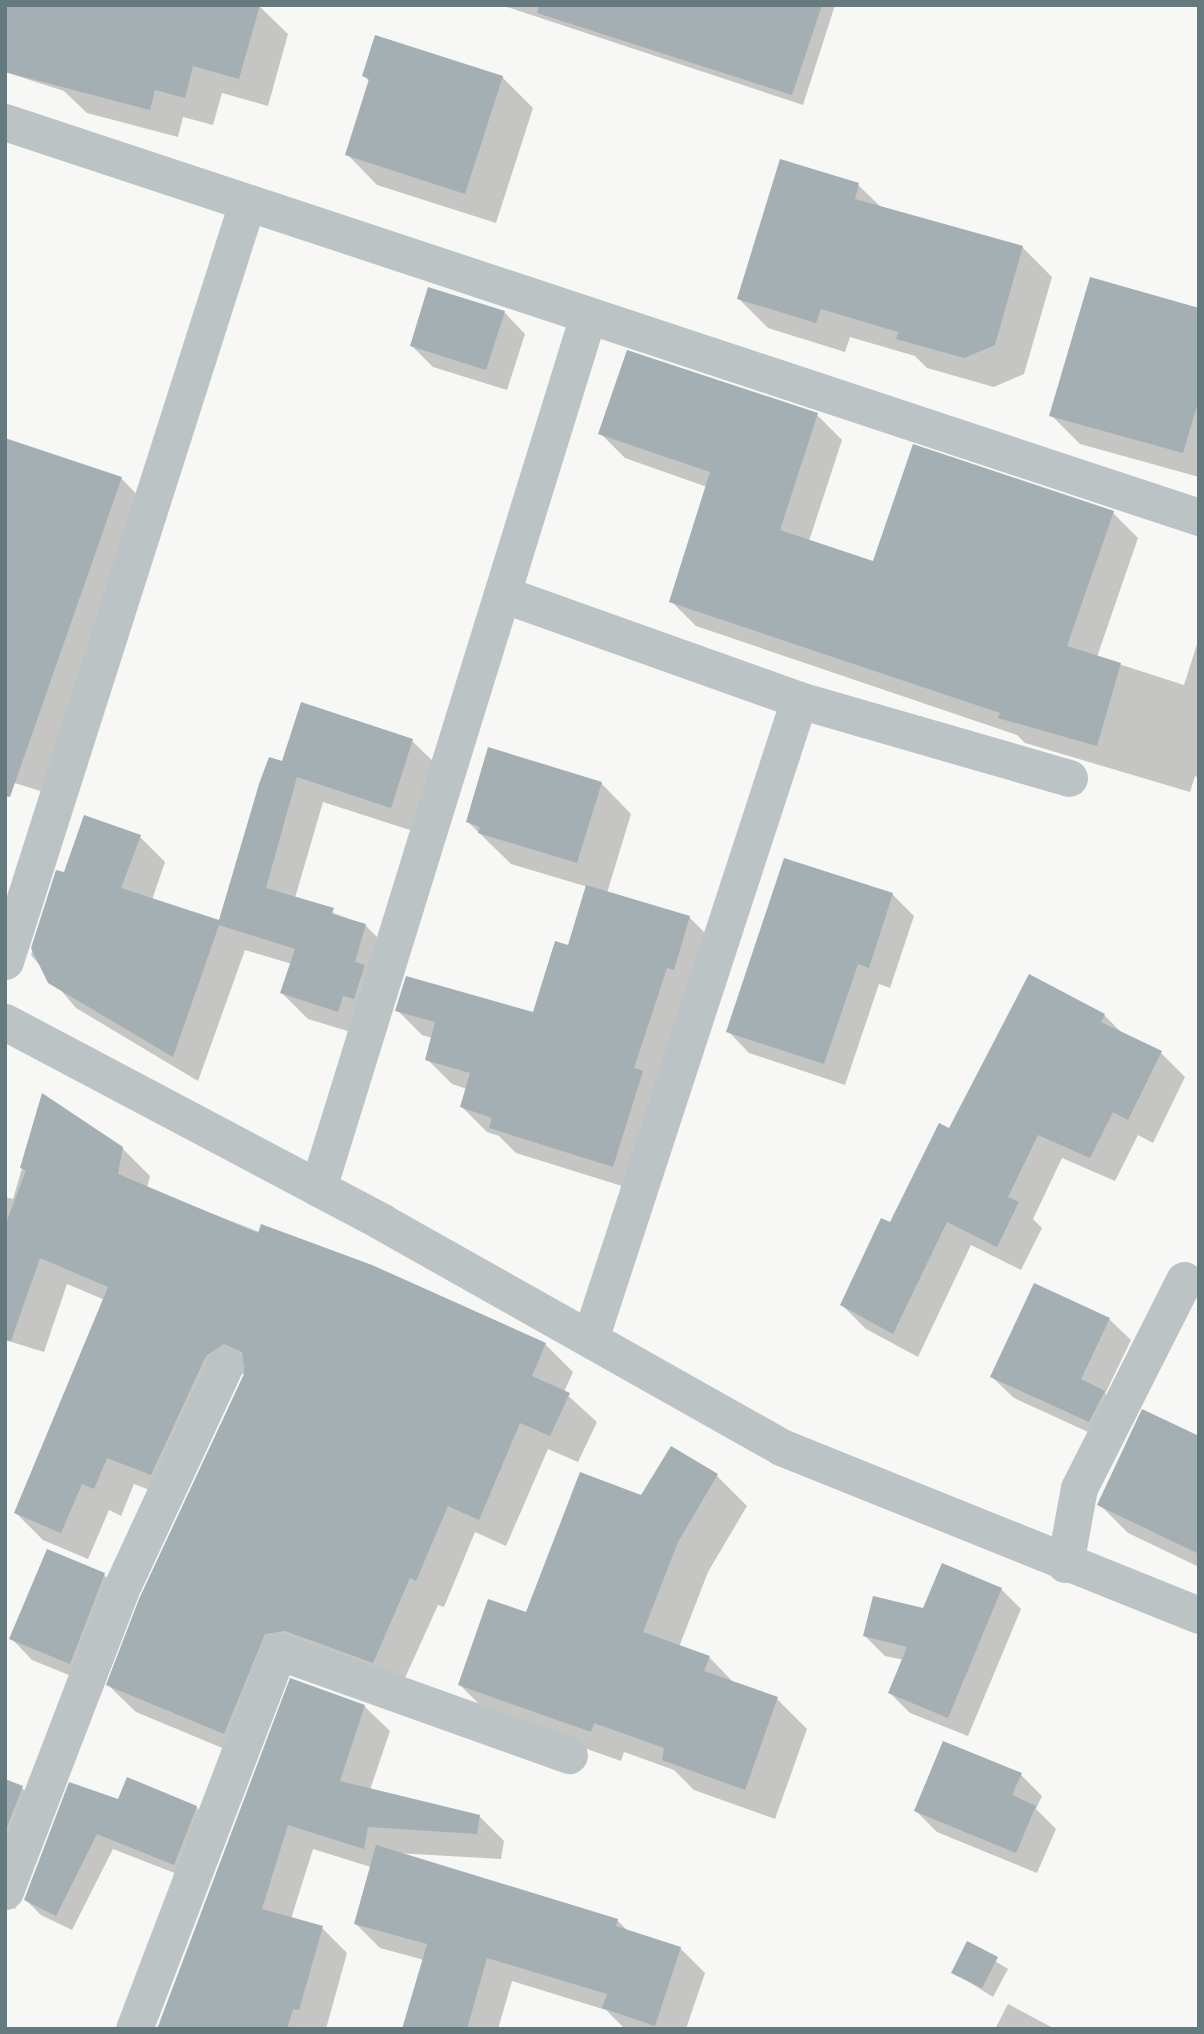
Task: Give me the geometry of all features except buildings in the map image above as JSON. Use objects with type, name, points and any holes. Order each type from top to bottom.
[{"type":"street","points":[[5,122],[1199,517]]},
{"type":"street","points":[[5,961],[247,203]]},
{"type":"street","points":[[318,1188],[588,316]]},
{"type":"street","points":[[502,594],[799,700],[1069,778]]},
{"type":"street","points":[[590,1339],[799,700]]},
{"type":"street","points":[[5,1022],[318,1188],[781,1447],[1065,1564],[1199,1615]]},
{"type":"street","points":[[1065,1564],[1079,1488],[1184,1280]]},
{"type":"street","points":[[5,1891],[120,1591],[225,1365]]},
{"type":"street","points":[[134,2029],[278,1651],[569,1755]]}]
